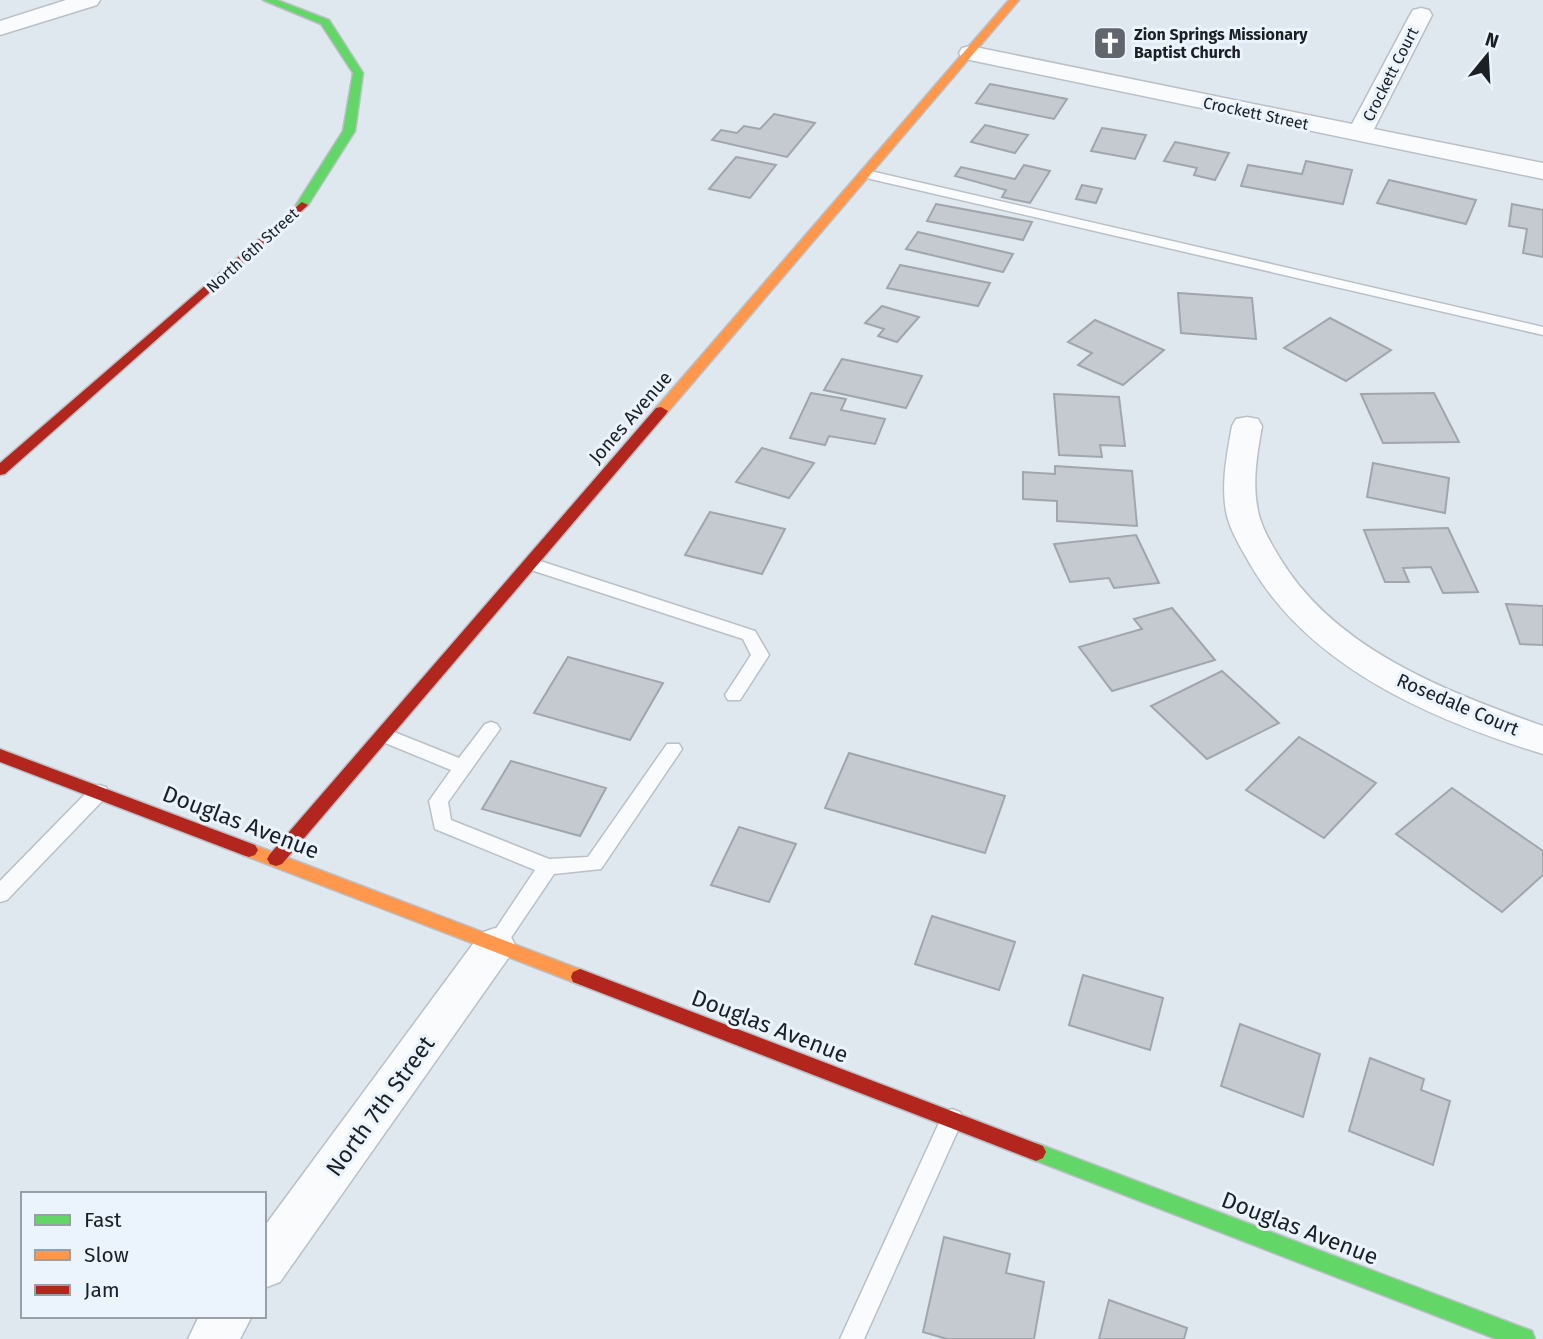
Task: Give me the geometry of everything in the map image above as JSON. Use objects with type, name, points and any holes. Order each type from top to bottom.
[{"type":"street","points":[[0,28],[89,0]]},
{"type":"street","name":"North 6th Street","points":[[0,471],[299,210],[349,131],[358,74],[325,22],[268,0]]},
{"type":"street","name":"Jones Avenue","points":[[276,859],[1014,0]]},
{"type":"street","name":"Crockett Court","points":[[1359,134],[1421,15]]},
{"type":"street","name":"Crockett Street","points":[[970,53],[1543,171]]},
{"type":"street","name":"Rosedale Court","points":[[1247,426],[1240,463],[1242,512],[1260,553],[1276,580],[1301,608],[1324,632],[1413,689],[1543,740]]},
{"type":"street","name":"Douglas Avenue","points":[[0,755],[952,1119],[1510,1336]]},
{"type":"street","name":"North 7th Street","points":[[266,1263],[495,945]]},
{"type":"street","points":[[212,1339],[227,1318]]},
{"type":"lane","points":[[866,174],[1543,331]]},
{"type":"lane","points":[[531,564],[749,635],[760,654],[734,695]]},
{"type":"lane","points":[[491,729],[438,801],[442,824],[548,867],[594,864],[673,748]]},
{"type":"lane","points":[[384,734],[464,768]]},
{"type":"lane","points":[[0,894],[99,792]]},
{"type":"lane","points":[[495,945],[548,867]]},
{"type":"lane","points":[[852,1339],[952,1119]]},
{"type":"building","points":[[990,84],[1067,99],[1054,119],[976,103]]},
{"type":"building","points":[[774,114],[815,123],[787,157],[712,140],[721,130],[737,133],[744,126],[760,129]]},
{"type":"building","points":[[985,125],[1028,135],[1015,153],[971,142]]},
{"type":"building","points":[[1102,128],[1146,135],[1135,159],[1091,151]]},
{"type":"building","points":[[1175,142],[1229,153],[1215,180],[1194,175],[1197,168],[1164,161]]},
{"type":"building","points":[[736,157],[776,165],[750,198],[709,189]]},
{"type":"building","points":[[1306,161],[1352,170],[1343,204],[1241,186],[1248,165],[1302,174]]},
{"type":"building","points":[[1024,165],[1050,171],[1030,203],[1002,197],[1006,190],[955,176],[961,167],[1015,179]]},
{"type":"building","points":[[1389,180],[1476,200],[1466,224],[1377,203]]},
{"type":"building","points":[[1082,185],[1102,189],[1096,203],[1076,199]]},
{"type":"building","points":[[936,204],[1032,222],[1023,240],[927,221]]},
{"type":"building","points":[[1512,204],[1543,210],[1543,257],[1523,253],[1527,229],[1509,226]]},
{"type":"building","points":[[918,232],[1013,254],[1003,272],[906,249]]},
{"type":"building","points":[[900,265],[990,283],[978,306],[887,288]]},
{"type":"building","points":[[1178,293],[1252,298],[1256,339],[1181,333]]},
{"type":"building","points":[[882,306],[919,317],[897,342],[878,336],[884,329],[865,323]]},
{"type":"building","points":[[1330,318],[1391,350],[1346,381],[1284,348]]},
{"type":"building","points":[[1095,320],[1164,350],[1123,385],[1078,365],[1092,353],[1068,342]]},
{"type":"building","points":[[842,359],[922,376],[906,408],[824,390]]},
{"type":"building","points":[[811,393],[846,399],[841,410],[885,419],[875,444],[829,436],[825,445],[790,438]]},
{"type":"building","points":[[1434,393],[1459,442],[1383,443],[1361,394]]},
{"type":"building","points":[[1054,394],[1119,397],[1125,446],[1100,445],[1102,457],[1059,455]]},
{"type":"building","points":[[762,448],[814,463],[789,498],[736,482]]},
{"type":"building","points":[[1373,463],[1449,478],[1445,513],[1367,497]]},
{"type":"building","points":[[1055,466],[1132,471],[1137,526],[1057,521],[1057,501],[1023,499],[1023,472],[1055,474]]},
{"type":"building","points":[[710,512],[785,529],[762,574],[685,555]]},
{"type":"building","points":[[1448,528],[1478,592],[1443,593],[1431,567],[1403,568],[1409,582],[1385,582],[1364,530]]},
{"type":"building","points":[[1136,535],[1159,583],[1114,588],[1109,578],[1070,582],[1054,544]]},
{"type":"building","points":[[1506,604],[1543,606],[1543,645],[1520,644]]},
{"type":"building","points":[[1172,608],[1215,660],[1112,691],[1079,647],[1142,629],[1134,619]]},
{"type":"building","points":[[568,657],[663,683],[630,740],[534,713]]},
{"type":"building","points":[[1222,671],[1279,723],[1207,759],[1151,706]]},
{"type":"building","points":[[1299,737],[1376,783],[1324,838],[1246,790]]},
{"type":"building","points":[[849,753],[1005,796],[985,853],[825,808]]},
{"type":"building","points":[[511,761],[606,788],[580,836],[482,809]]},
{"type":"building","points":[[1452,788],[1543,851],[1543,875],[1502,912],[1396,834]]},
{"type":"building","points":[[739,827],[796,844],[769,902],[711,885]]},
{"type":"building","points":[[932,916],[1015,942],[999,990],[915,964]]},
{"type":"building","points":[[1083,975],[1163,998],[1150,1050],[1069,1025]]},
{"type":"building","points":[[1240,1024],[1320,1054],[1303,1117],[1221,1086]]},
{"type":"building","points":[[1370,1058],[1424,1079],[1421,1090],[1450,1101],[1433,1165],[1349,1131]]},
{"type":"building","points":[[944,1237],[1010,1254],[1006,1273],[1044,1282],[1034,1339],[947,1339],[923,1332]]},
{"type":"building","points":[[1109,1300],[1187,1328],[1184,1339],[1099,1339]]},
{"type":"traffic: fast","points":[[268,0],[325,22],[358,73],[349,131],[302,205]]},
{"type":"traffic: fast","points":[[1036,1152],[1524,1339]]},
{"type":"traffic: slow","points":[[661,411],[1014,0]]},
{"type":"traffic: slow","points":[[249,850],[580,977]]},
{"type":"traffic: jam","points":[[0,471],[302,205]]},
{"type":"traffic: jam","points":[[276,859],[661,411]]},
{"type":"traffic: jam","points":[[0,755],[249,850]]},
{"type":"traffic: jam","points":[[580,977],[1036,1152]]},
{"type":"place","name":"Zion Springs Missionary Baptist Church","points":[[1110,43]]}]
